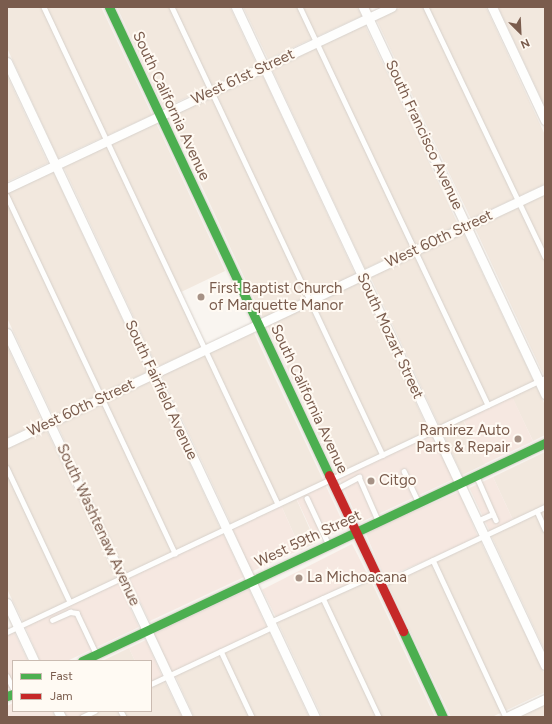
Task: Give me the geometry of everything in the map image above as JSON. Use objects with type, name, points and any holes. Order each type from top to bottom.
[{"type":"street","name":"South California Avenue","points":[[109,7],[443,717]]},
{"type":"street","name":"South Mozart Street","points":[[236,7],[545,664]]},
{"type":"street","name":"South Francisco Avenue","points":[[363,7],[466,226],[542,380],[545,394]]},
{"type":"street","name":"West 61st Street","points":[[7,188],[392,7]]},
{"type":"street","points":[[492,7],[545,120]]},
{"type":"street","name":"South Fairfield Avenue","points":[[7,62],[315,717]]},
{"type":"street","name":"West 60th Street","points":[[7,443],[545,189]]},
{"type":"street","name":"South Washtenaw Avenue","points":[[7,333],[188,717]]},
{"type":"street","name":"West 59th Street","points":[[84,660],[545,443]]},
{"type":"street","points":[[7,603],[34,660]]},
{"type":"street","points":[[506,717],[545,699]]},
{"type":"lane","points":[[44,7],[278,504]]},
{"type":"lane","points":[[172,7],[383,455]]},
{"type":"lane","points":[[300,7],[488,405]]},
{"type":"lane","points":[[426,7],[545,256]]},
{"type":"lane","points":[[7,196],[175,553]]},
{"type":"lane","points":[[7,632],[542,380]]},
{"type":"lane","points":[[7,468],[68,603],[70,612]]},
{"type":"lane","points":[[404,471],[419,502]]},
{"type":"lane","points":[[476,476],[496,520]]},
{"type":"lane","points":[[336,489],[360,477],[379,521]]},
{"type":"lane","points":[[307,498],[329,545]]},
{"type":"lane","points":[[381,585],[545,507]]},
{"type":"lane","points":[[537,511],[545,529]]},
{"type":"lane","points":[[477,521],[493,514]]},
{"type":"lane","points":[[433,560],[506,717]]},
{"type":"lane","points":[[152,684],[221,651],[323,598],[376,574]]},
{"type":"lane","points":[[323,598],[379,717]]},
{"type":"lane","points":[[52,620],[70,612],[77,613],[96,654]]},
{"type":"lane","points":[[221,651],[252,717]]},
{"type":"lane","points":[[7,676],[12,686]]},
{"type":"lane","points":[[82,717],[93,712]]},
{"type":"shaded area","points":[[7,7],[101,7],[152,115],[58,158],[7,48]]},
{"type":"shaded area","points":[[117,7],[230,7],[257,65],[164,108]]},
{"type":"shaded area","points":[[243,7],[357,7],[362,16],[268,59]]},
{"type":"shaded area","points":[[402,7],[486,7],[545,135],[545,184],[471,219],[376,19]]},
{"type":"shaded area","points":[[498,7],[545,7],[545,107]]},
{"type":"shaded area","points":[[365,25],[458,225],[365,269],[272,69]]},
{"type":"shaded area","points":[[262,74],[355,274],[263,317],[170,117]]},
{"type":"shaded area","points":[[7,75],[48,163],[7,182]]},
{"type":"shaded area","points":[[156,123],[225,271],[179,293],[203,346],[157,367],[63,166]]},
{"type":"shaded area","points":[[53,171],[147,372],[53,416],[7,318],[7,192]]},
{"type":"shaded area","points":[[545,194],[545,378],[474,226]]},
{"type":"shaded area","points":[[463,232],[545,405],[545,435],[533,441],[511,395],[462,418],[485,464],[462,475],[370,276]]},
{"type":"shaded area","points":[[359,281],[430,432],[337,475],[267,324]]},
{"type":"shaded area","points":[[253,331],[324,482],[295,496],[316,543],[301,550],[280,503],[232,526],[161,374]]},
{"type":"shaded area","points":[[7,346],[42,421],[7,438]]},
{"type":"shaded area","points":[[151,380],[222,531],[127,575],[57,424]]},
{"type":"shaded area","points":[[511,394],[533,441],[484,464],[462,417]]},
{"type":"shaded area","points":[[46,429],[117,580],[24,624],[7,589],[7,447]]},
{"type":"shaded area","points":[[431,432],[453,479],[360,523],[338,476]]},
{"type":"shaded area","points":[[545,452],[545,651],[490,533],[514,522],[493,477]]},
{"type":"shaded area","points":[[493,477],[514,522],[491,533],[469,488]]},
{"type":"shaded area","points":[[324,482],[346,528],[317,542],[295,496]]},
{"type":"shaded area","points":[[459,492],[479,538],[385,578],[365,532]]},
{"type":"shaded area","points":[[280,503],[301,550],[251,572],[231,525]]},
{"type":"shaded area","points":[[222,531],[244,577],[149,621],[128,575]]},
{"type":"shaded area","points":[[479,538],[545,675],[545,692],[492,717],[451,717],[387,582]]},
{"type":"shaded area","points":[[352,544],[369,577],[279,623],[262,590]]},
{"type":"shaded area","points":[[369,577],[435,717],[322,717],[276,619]]},
{"type":"shaded area","points":[[117,580],[139,627],[69,660],[40,660],[24,624]]},
{"type":"shaded area","points":[[249,589],[268,629],[172,673],[154,633]]},
{"type":"shaded area","points":[[13,629],[28,660],[12,660],[12,686],[7,689],[7,632]]},
{"type":"shaded area","points":[[268,629],[309,717],[194,717],[174,673]]},
{"type":"shaded area","points":[[146,640],[163,678],[152,684],[152,660],[135,660],[129,648]]},
{"type":"shaded area","points":[[129,648],[135,660],[104,660]]},
{"type":"shaded area","points":[[163,678],[182,717],[82,717],[93,712],[152,712],[152,684]]},
{"type":"shaded area","points":[[12,704],[12,712],[53,712],[55,717],[7,717],[7,706]]},
{"type":"shaded area","points":[[545,704],[545,717],[518,717]]},
{"type":"shaded area","points":[[63,712],[93,712],[82,717],[65,717]]},
{"type":"traffic: fast","points":[[109,7],[329,475]]},
{"type":"traffic: fast","points":[[84,660],[545,443]]},
{"type":"traffic: fast","points":[[403,631],[443,717]]},
{"type":"traffic: fast","points":[[7,696],[12,694]]},
{"type":"traffic: jam","points":[[329,475],[403,631]]},
{"type":"place","name":"First Baptist Church of Marquette Manor","points":[[201,297]]},
{"type":"place","name":"Ramirez Auto Parts & Repair","points":[[518,439]]},
{"type":"place","name":"Citgo","points":[[371,481]]},
{"type":"place","name":"La Michoacana","points":[[299,578]]}]
